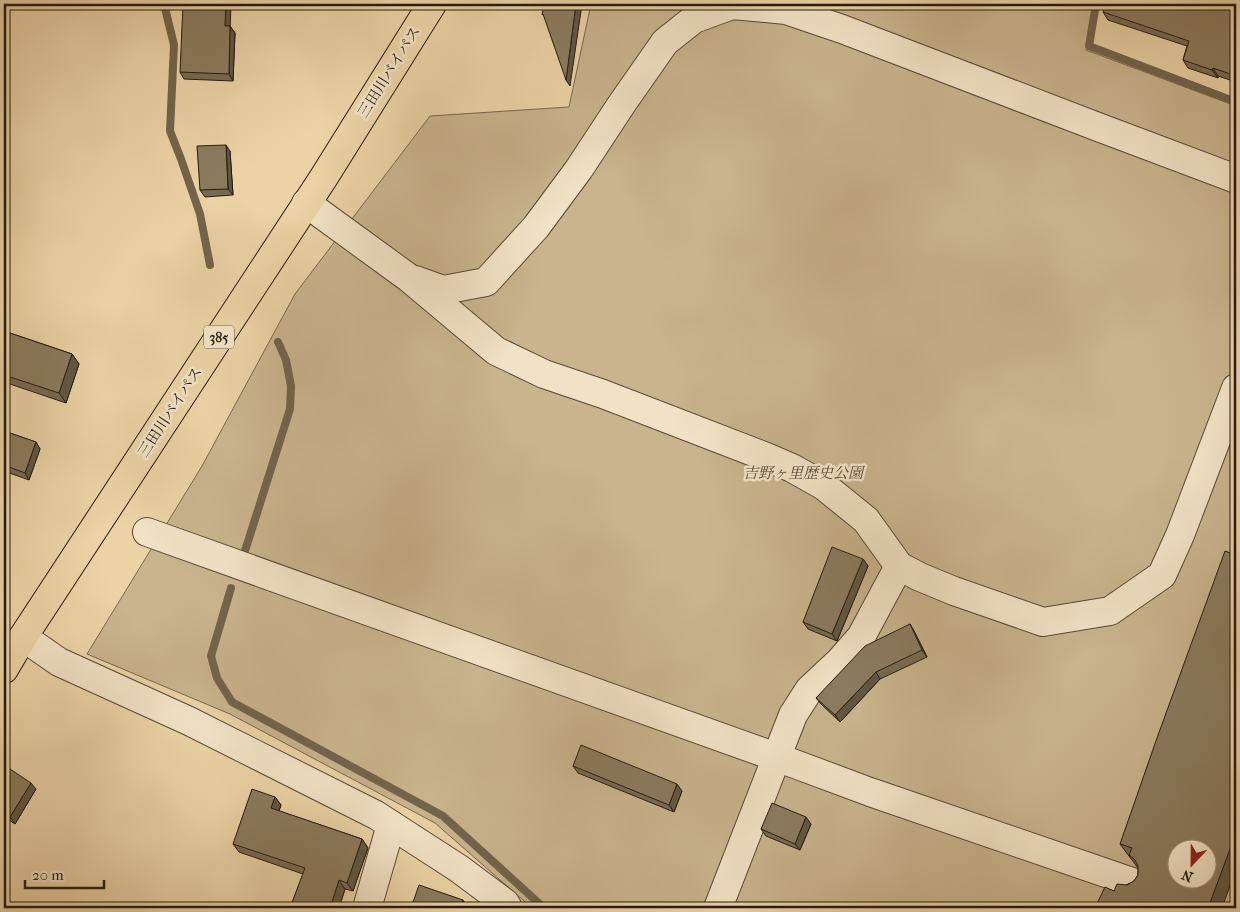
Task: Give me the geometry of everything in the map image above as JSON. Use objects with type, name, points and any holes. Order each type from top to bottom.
[{"type":"highway","name":"三田川バイパス","points":[[4,669],[23,637],[324,177],[432,4]]},
{"type":"street","points":[[409,278],[443,290],[486,282],[536,227],[579,169],[664,42],[694,19],[732,5],[786,10],[842,29],[1236,179]]},
{"type":"street","points":[[306,203],[409,278],[496,351],[544,374],[603,394],[792,468],[824,486],[866,520],[899,566],[954,591],[1043,622],[1110,611],[1162,575],[1180,535],[1236,388]]},
{"type":"street","points":[[147,532],[870,792],[1132,882]]},
{"type":"street","points":[[718,908],[792,715],[809,690],[840,661],[861,637],[899,566]]},
{"type":"street","points":[[23,637],[59,662],[189,721],[376,815],[458,868],[505,903],[508,908]]},
{"type":"street","points":[[367,908],[391,824]]},
{"type":"green space","name":"吉野ヶ里歴史公園","points":[[591,4],[1093,4],[1086,50],[1236,106],[1236,908],[532,908],[435,823],[230,714],[87,654],[202,466],[295,294],[430,116],[569,107]]},
{"type":"building","points":[[183,4],[226,4],[225,26],[230,26],[229,74],[180,72]]},
{"type":"building","points":[[544,4],[576,4],[566,80],[542,15]]},
{"type":"building","points":[[1105,4],[1236,4],[1236,76],[1183,60],[1189,41],[1103,12]]},
{"type":"building","points":[[226,145],[228,189],[200,190],[197,146]]},
{"type":"building","points":[[4,331],[72,354],[59,393],[4,375]]},
{"type":"building","points":[[4,431],[36,442],[25,473],[4,465]]},
{"type":"building","points":[[832,547],[863,559],[832,634],[803,622]]},
{"type":"building","points":[[1225,551],[1236,555],[1236,833],[1218,881],[1218,840],[1168,840],[1168,890],[1215,890],[1208,908],[1095,908],[1105,887],[1114,891],[1117,884],[1127,885],[1134,881],[1138,875],[1138,866],[1129,855],[1132,848],[1120,844]]},
{"type":"building","points":[[910,624],[922,650],[876,672],[835,715],[816,698],[865,646]]},
{"type":"building","points":[[581,745],[677,784],[669,805],[573,766]]},
{"type":"building","points":[[4,765],[31,783],[10,817],[4,814]]},
{"type":"building","points":[[252,789],[275,797],[271,808],[362,839],[347,883],[339,880],[330,908],[290,908],[305,868],[233,844]]},
{"type":"building","points":[[772,803],[806,817],[795,844],[761,829]]},
{"type":"building","points":[[419,885],[463,900],[460,908],[411,908]]},
{"type":"waterway","points":[[164,4],[174,45],[170,131],[200,214],[210,265]]},
{"type":"waterway","points":[[1096,4],[1089,46],[1236,102]]},
{"type":"waterway","points":[[244,554],[290,409],[291,386],[286,360],[278,342]]},
{"type":"waterway","points":[[231,588],[211,656],[217,678],[232,702],[443,816],[544,908]]}]
